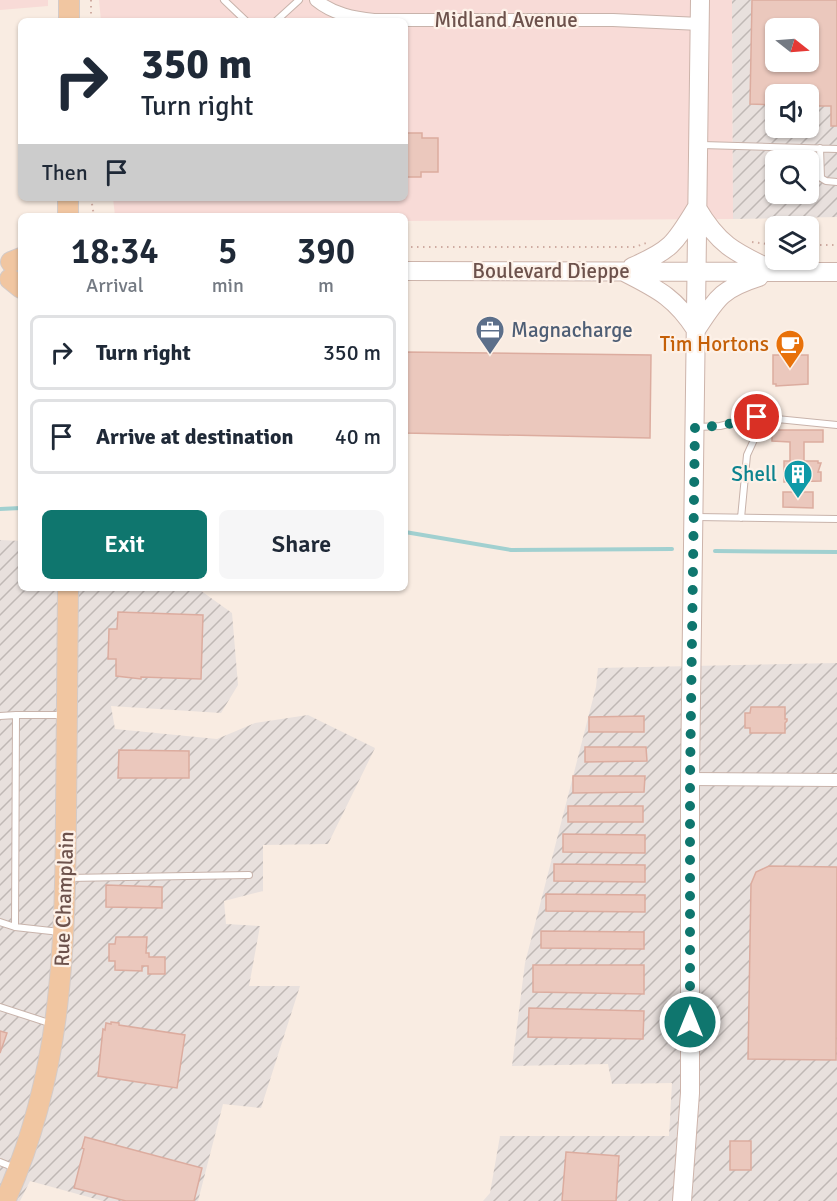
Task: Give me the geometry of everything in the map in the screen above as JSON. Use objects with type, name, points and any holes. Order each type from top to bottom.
[{"type":"main road","points":[[69,0],[69,18]]},
{"type":"main road","name":"Rue Champlain","points":[[4,1201],[19,1169],[43,1088],[55,1025],[65,932],[68,591]]},
{"type":"street","name":"Midland Avenue","points":[[316,0],[335,12],[351,18]]},
{"type":"street","points":[[682,1201],[690,1093],[690,780],[696,330],[704,271],[697,207],[700,0]]},
{"type":"street","name":"Midland Avenue","points":[[408,21],[602,20],[700,24]]},
{"type":"street","points":[[622,271],[665,251],[675,242],[697,207]]},
{"type":"street","points":[[697,207],[720,240],[741,255],[775,272]]},
{"type":"street","name":"Boulevard Dieppe","points":[[408,271],[837,272]]},
{"type":"street","points":[[622,271],[668,297],[680,308],[696,330]]},
{"type":"street","points":[[696,330],[713,303],[724,291],[738,283],[775,272]]},
{"type":"street","points":[[690,780],[837,780]]},
{"type":"lane","points":[[224,0],[243,18]]},
{"type":"lane","points":[[279,18],[299,0]]},
{"type":"lane","points":[[698,145],[837,149]]},
{"type":"lane","points":[[820,148],[821,178],[826,182],[837,182]]},
{"type":"lane","points":[[741,518],[747,455],[764,418]]},
{"type":"lane","points":[[695,427],[720,426],[764,418],[837,425]]},
{"type":"lane","points":[[693,517],[837,519]]},
{"type":"lane","points":[[15,927],[16,715]]},
{"type":"lane","points":[[0,716],[67,715]]},
{"type":"lane","points":[[66,878],[249,875]]},
{"type":"lane","points":[[0,922],[15,927],[65,932]]},
{"type":"lane","points":[[0,1007],[55,1025]]},
{"type":"lane","points":[[0,1162],[19,1169]]},
{"type":"path","points":[[91,0],[91,18]]},
{"type":"path","points":[[743,239],[765,244]]},
{"type":"path","points":[[408,247],[635,247],[651,241]]},
{"type":"path","points":[[819,245],[837,245]]},
{"type":"shaded area","points":[[0,0],[48,0],[48,6],[0,10]]},
{"type":"shaded area","points":[[99,0],[732,0],[733,219],[408,221],[408,213],[115,213],[113,201],[408,201],[408,18],[101,18]]},
{"type":"shaded area","points":[[732,0],[837,0],[837,217],[765,216],[765,218],[733,219]]},
{"type":"shaded area","points":[[0,540],[18,541],[18,591],[201,591],[232,613],[238,685],[221,713],[111,706],[115,729],[217,739],[255,723],[308,715],[375,748],[328,844],[263,845],[263,891],[224,901],[226,924],[260,926],[249,986],[300,986],[261,1108],[223,1104],[198,1201],[103,1201],[30,1181],[20,1201],[0,1201]]},
{"type":"shaded area","points":[[837,663],[837,1201],[483,1201],[490,1193],[500,1136],[669,1136],[672,1083],[612,1084],[608,1064],[512,1066],[525,963],[596,687],[598,668]]},
{"type":"building","points":[[752,0],[837,0],[837,126],[831,126],[831,106],[819,106],[819,84],[765,84],[765,105],[750,104]]},
{"type":"building","points":[[408,133],[422,133],[422,138],[438,138],[438,172],[421,172],[421,177],[408,177]]},
{"type":"building","name":"Tim Hortons","points":[[780,348],[795,348],[795,355],[808,355],[808,384],[776,386],[773,384],[773,355],[780,355]]},
{"type":"building","points":[[408,352],[651,355],[650,438],[408,433]]},
{"type":"building","name":"Shell","points":[[772,430],[823,430],[823,442],[804,442],[804,461],[821,463],[818,472],[821,472],[821,481],[784,482],[784,461],[790,461],[790,442],[772,441]]},
{"type":"building","name":"Shell","points":[[783,492],[813,492],[813,508],[783,507]]},
{"type":"building","points":[[118,612],[203,615],[201,679],[141,677],[141,679],[116,676],[116,659],[108,659],[109,629],[117,629]]},
{"type":"building","points":[[751,707],[785,707],[787,721],[785,733],[750,733],[750,728],[745,728],[745,713],[750,713]]},
{"type":"building","points":[[644,716],[644,732],[589,732],[589,717]]},
{"type":"building","points":[[585,747],[646,747],[647,761],[585,762]]},
{"type":"building","points":[[119,750],[189,751],[189,778],[118,778]]},
{"type":"building","points":[[573,776],[645,776],[644,792],[573,793]]},
{"type":"building","points":[[568,806],[643,806],[643,822],[568,822]]},
{"type":"building","points":[[563,834],[645,835],[645,853],[563,852]]},
{"type":"building","points":[[554,864],[645,865],[645,882],[554,881]]},
{"type":"building","points":[[769,866],[837,867],[836,1060],[748,1059],[751,884],[756,872]]},
{"type":"building","points":[[106,885],[162,887],[162,908],[106,907]]},
{"type":"building","points":[[546,894],[645,895],[645,912],[546,911]]},
{"type":"building","points":[[541,931],[644,932],[644,949],[541,948]]},
{"type":"building","points":[[116,937],[147,937],[146,953],[149,953],[149,957],[165,957],[165,974],[148,974],[148,966],[142,966],[142,971],[115,970],[115,961],[109,961],[109,944],[115,944]]},
{"type":"building","points":[[533,965],[644,965],[644,994],[533,992]]},
{"type":"building","points":[[529,1008],[644,1011],[643,1039],[528,1037]]},
{"type":"building","points":[[111,1022],[185,1035],[177,1088],[98,1076],[103,1029],[105,1030],[106,1023],[111,1024]]},
{"type":"building","points":[[0,1031],[7,1033],[0,1053]]},
{"type":"building","points":[[85,1137],[202,1168],[194,1201],[126,1201],[74,1188]]},
{"type":"building","points":[[730,1141],[751,1141],[751,1170],[730,1170]]},
{"type":"building","points":[[566,1152],[619,1156],[616,1201],[562,1201]]},
{"type":"waterway","points":[[0,509],[18,508]]},
{"type":"waterway","points":[[408,533],[511,550],[672,549]]},
{"type":"waterway","points":[[715,551],[837,552]]},
{"type":"place","name":"Magnacharge","points":[[490,356]]},
{"type":"place","name":"Tim Hortons","points":[[790,370]]},
{"type":"place","name":"Shell","points":[[798,500]]},
{"type":"route","points":[[690,1022],[690,780],[695,427],[720,426],[757,417]]}]
